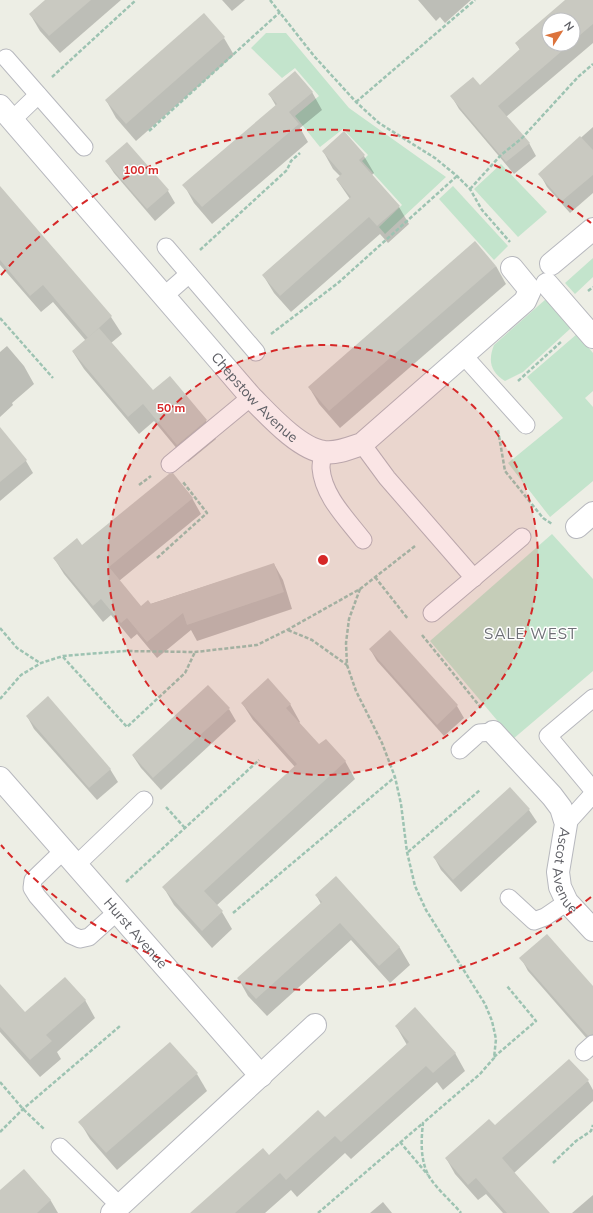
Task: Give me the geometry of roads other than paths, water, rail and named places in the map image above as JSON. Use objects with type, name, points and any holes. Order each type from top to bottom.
[{"type":"street","name":"Chepstow Avenue","points":[[6,113],[251,397],[286,432],[307,446],[323,452],[339,452],[362,444],[525,301],[530,290],[512,268]]},
{"type":"street","points":[[587,330],[549,274],[593,229]]},
{"type":"street","name":"Ascot Avenue","points":[[493,732],[552,796],[561,808],[566,824],[558,872],[560,886],[567,902],[593,930]]},
{"type":"street","name":"Hurst Avenue","points":[[5,784],[261,1076]]},
{"type":"street","points":[[119,1211],[315,1025]]},
{"type":"lane","points":[[6,58],[84,148]]},
{"type":"lane","points":[[6,113],[37,94]]},
{"type":"lane","points":[[166,247],[256,352]]},
{"type":"lane","points":[[164,296],[185,270]]},
{"type":"lane","points":[[464,356],[500,398],[526,425]]},
{"type":"lane","points":[[170,464],[251,397]]},
{"type":"lane","points":[[362,444],[387,478],[474,578]]},
{"type":"lane","points":[[323,452],[321,467],[323,479],[332,501],[363,540]]},
{"type":"lane","points":[[432,613],[522,537]]},
{"type":"lane","points":[[593,698],[548,736],[593,790]]},
{"type":"lane","points":[[460,750],[479,732],[493,732]]},
{"type":"lane","points":[[566,824],[593,794]]},
{"type":"lane","points":[[112,906],[89,937],[80,939],[71,935],[66,930],[37,896],[32,888],[33,880],[69,858],[144,800]]},
{"type":"lane","points":[[509,898],[534,921],[545,917],[567,902]]},
{"type":"lane","points":[[60,1147],[119,1211]]},
{"type":"district","name":"SALE WEST","points":[[531,634]]}]
